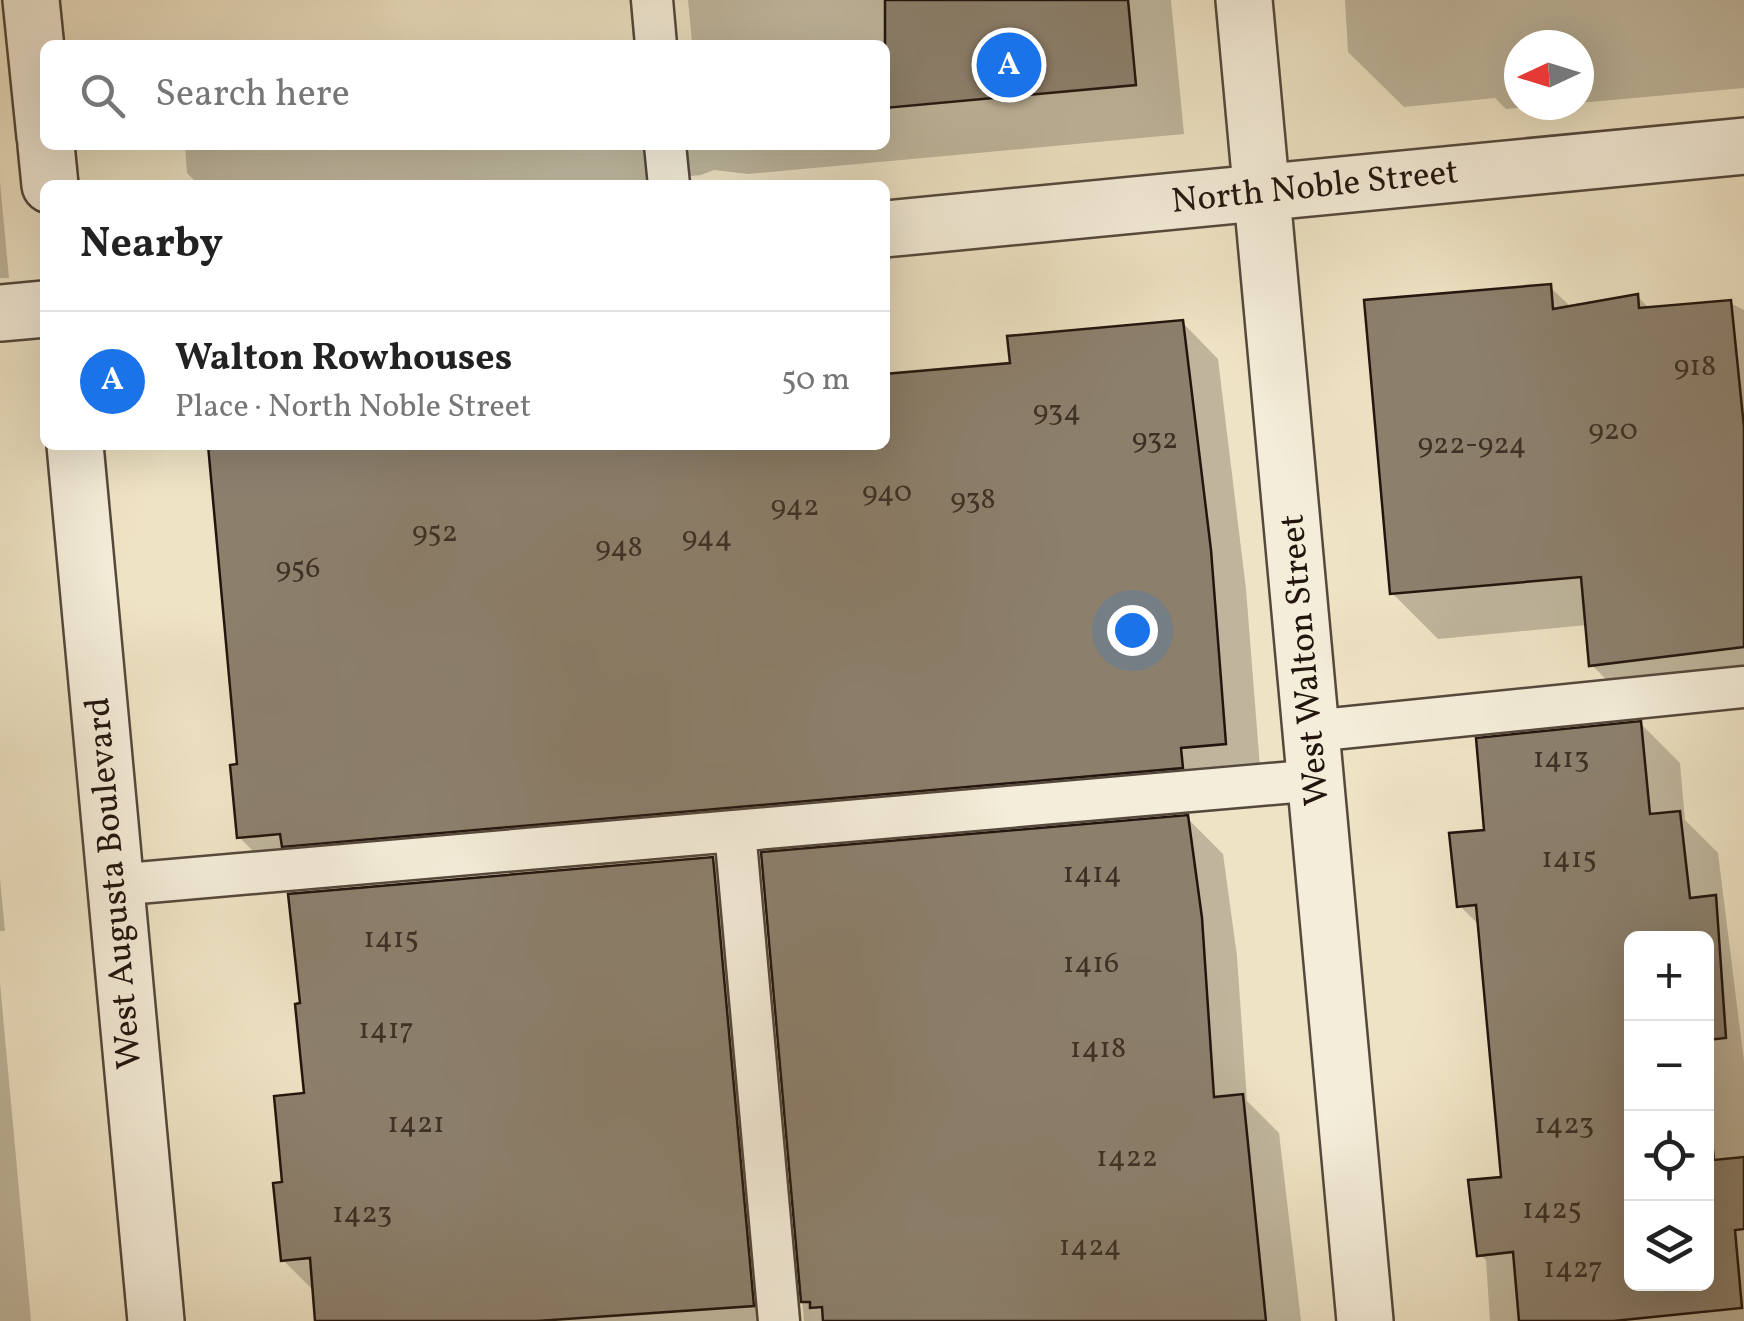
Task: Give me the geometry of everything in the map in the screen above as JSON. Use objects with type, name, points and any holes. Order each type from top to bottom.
[{"type":"street","points":[[31,0],[40,88]]},
{"type":"street","name":"West Walton Street","points":[[1244,0],[1365,1321]]},
{"type":"street","name":"North Noble Street","points":[[890,229],[1744,146]]},
{"type":"street","points":[[46,150],[50,180]]},
{"type":"street","points":[[0,313],[40,309]]},
{"type":"street","name":"West Augusta Boulevard","points":[[75,450],[156,1321]]},
{"type":"lane","points":[[652,0],[656,40]]},
{"type":"lane","points":[[666,150],[669,180]]},
{"type":"lane","points":[[115,886],[734,831],[1314,755],[1744,687]]},
{"type":"lane","points":[[734,831],[779,1321]]},
{"type":"building","points":[[885,0],[1128,0],[1136,85],[890,108],[890,40],[885,40]]},
{"type":"building","points":[[1551,284],[1553,309],[1638,294],[1639,308],[1731,300],[1744,427],[1744,647],[1589,666],[1581,577],[1390,594],[1364,300]]},
{"type":"building","points":[[1183,320],[1211,550],[1226,744],[1181,748],[1183,768],[282,847],[280,834],[237,838],[230,765],[237,764],[208,450],[890,450],[890,374],[1010,363],[1007,336]]},
{"type":"building","points":[[1641,721],[1650,814],[1680,811],[1690,898],[1716,895],[1726,1038],[1714,1039],[1714,931],[1624,931],[1624,1291],[1714,1291],[1714,1160],[1744,1157],[1744,1229],[1735,1230],[1742,1308],[1613,1321],[1519,1321],[1513,1252],[1477,1256],[1468,1180],[1501,1177],[1476,905],[1457,907],[1449,833],[1484,830],[1476,738]]},
{"type":"building","points":[[1188,815],[1202,918],[1214,1097],[1243,1094],[1266,1321],[823,1321],[822,1307],[810,1308],[810,1302],[801,1302],[761,852]]},
{"type":"building","points":[[713,857],[754,1306],[537,1321],[315,1321],[310,1258],[281,1261],[273,1183],[282,1182],[274,1096],[304,1093],[295,1004],[300,1003],[288,894]]},
{"type":"place","name":"Walton Rowhouses","points":[[1009,65]]}]
